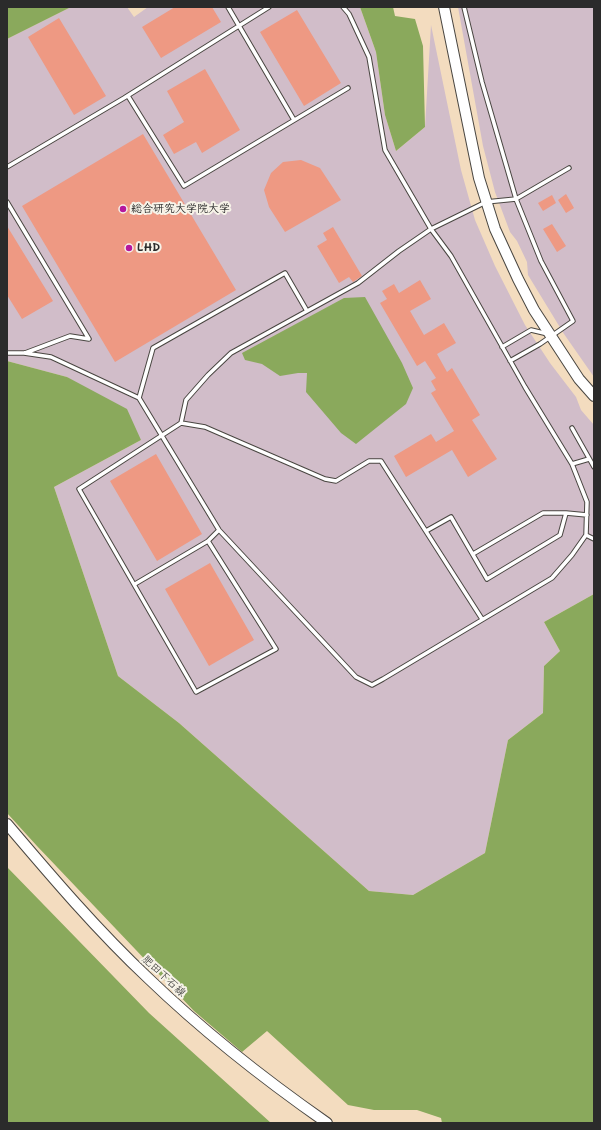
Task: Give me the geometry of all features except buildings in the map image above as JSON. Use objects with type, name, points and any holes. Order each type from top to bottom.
[{"type":"main road","points":[[444,7],[479,178],[496,229],[518,279],[534,310],[579,379],[594,396]]},
{"type":"main road","name":"肥田下石線","points":[[7,824],[71,898],[148,978],[240,1059],[327,1123]]},
{"type":"lane","points":[[228,7],[294,120]]},
{"type":"lane","points":[[7,167],[128,96],[269,7]]},
{"type":"lane","points":[[7,353],[24,353],[51,358],[138,398],[219,530],[356,677],[372,685],[552,578],[572,555],[586,535],[587,502],[572,464],[510,361],[451,256],[431,229],[385,150],[369,57],[349,14],[343,7]]},
{"type":"lane","points":[[464,7],[482,82],[516,199],[541,261],[572,321],[540,344],[510,361]]},
{"type":"lane","points":[[128,96],[184,186],[348,88]]},
{"type":"lane","points":[[181,423],[186,400],[208,375],[231,353],[358,283],[399,251],[431,229],[486,202],[516,199],[569,168]]},
{"type":"lane","points":[[7,202],[89,339],[70,336],[24,353]]},
{"type":"lane","points":[[138,398],[153,348],[285,273],[307,311]]},
{"type":"lane","points":[[502,347],[531,330],[551,335]]},
{"type":"lane","points":[[208,541],[276,649],[196,692],[79,489],[181,423],[205,427],[325,479],[336,481],[369,461],[381,461],[482,619]]},
{"type":"lane","points":[[572,428],[594,467]]},
{"type":"lane","points":[[572,464],[589,459]]},
{"type":"lane","points":[[473,554],[543,513],[586,515]]},
{"type":"lane","points":[[426,531],[451,517],[487,579],[560,535],[566,513]]},
{"type":"lane","points":[[135,584],[208,541],[219,530]]},
{"type":"lane","points":[[586,535],[594,539]]},
{"type":"shaded area","points":[[71,7],[127,7],[134,17],[148,7],[360,7],[376,52],[385,115],[396,151],[425,127],[431,25],[461,170],[475,220],[495,266],[525,325],[550,363],[576,397],[581,410],[594,425],[594,594],[544,622],[560,651],[544,666],[543,713],[508,740],[485,853],[413,895],[369,891],[179,723],[118,676],[54,487],[141,440],[67,377],[7,361],[7,39]]},
{"type":"shaded area","points":[[458,7],[594,7],[594,377],[564,334],[528,275],[527,262],[517,241],[510,232],[495,192],[483,146]]},
{"type":"green space","points":[[7,7],[71,7],[7,39]]},
{"type":"green space","points":[[360,7],[393,7],[395,16],[415,19],[423,46],[425,127],[396,151],[385,115],[376,52]]},
{"type":"green space","points":[[365,297],[402,363],[413,388],[406,404],[356,444],[341,433],[306,392],[307,373],[280,376],[262,364],[245,360],[242,353],[344,298]]},
{"type":"green space","points":[[7,361],[67,377],[127,409],[141,440],[54,487],[118,676],[179,723],[369,891],[413,895],[485,853],[508,740],[543,713],[544,666],[560,651],[544,622],[594,594],[594,1123],[442,1123],[441,1118],[417,1110],[374,1110],[348,1105],[267,1031],[242,1052],[194,1011],[7,813]]},
{"type":"green space","points":[[7,867],[149,1013],[271,1123],[7,1123]]},
{"type":"place","name":"総合研究大学院大学","points":[[123,209]]},
{"type":"place","name":"LHD","points":[[129,248]]}]
